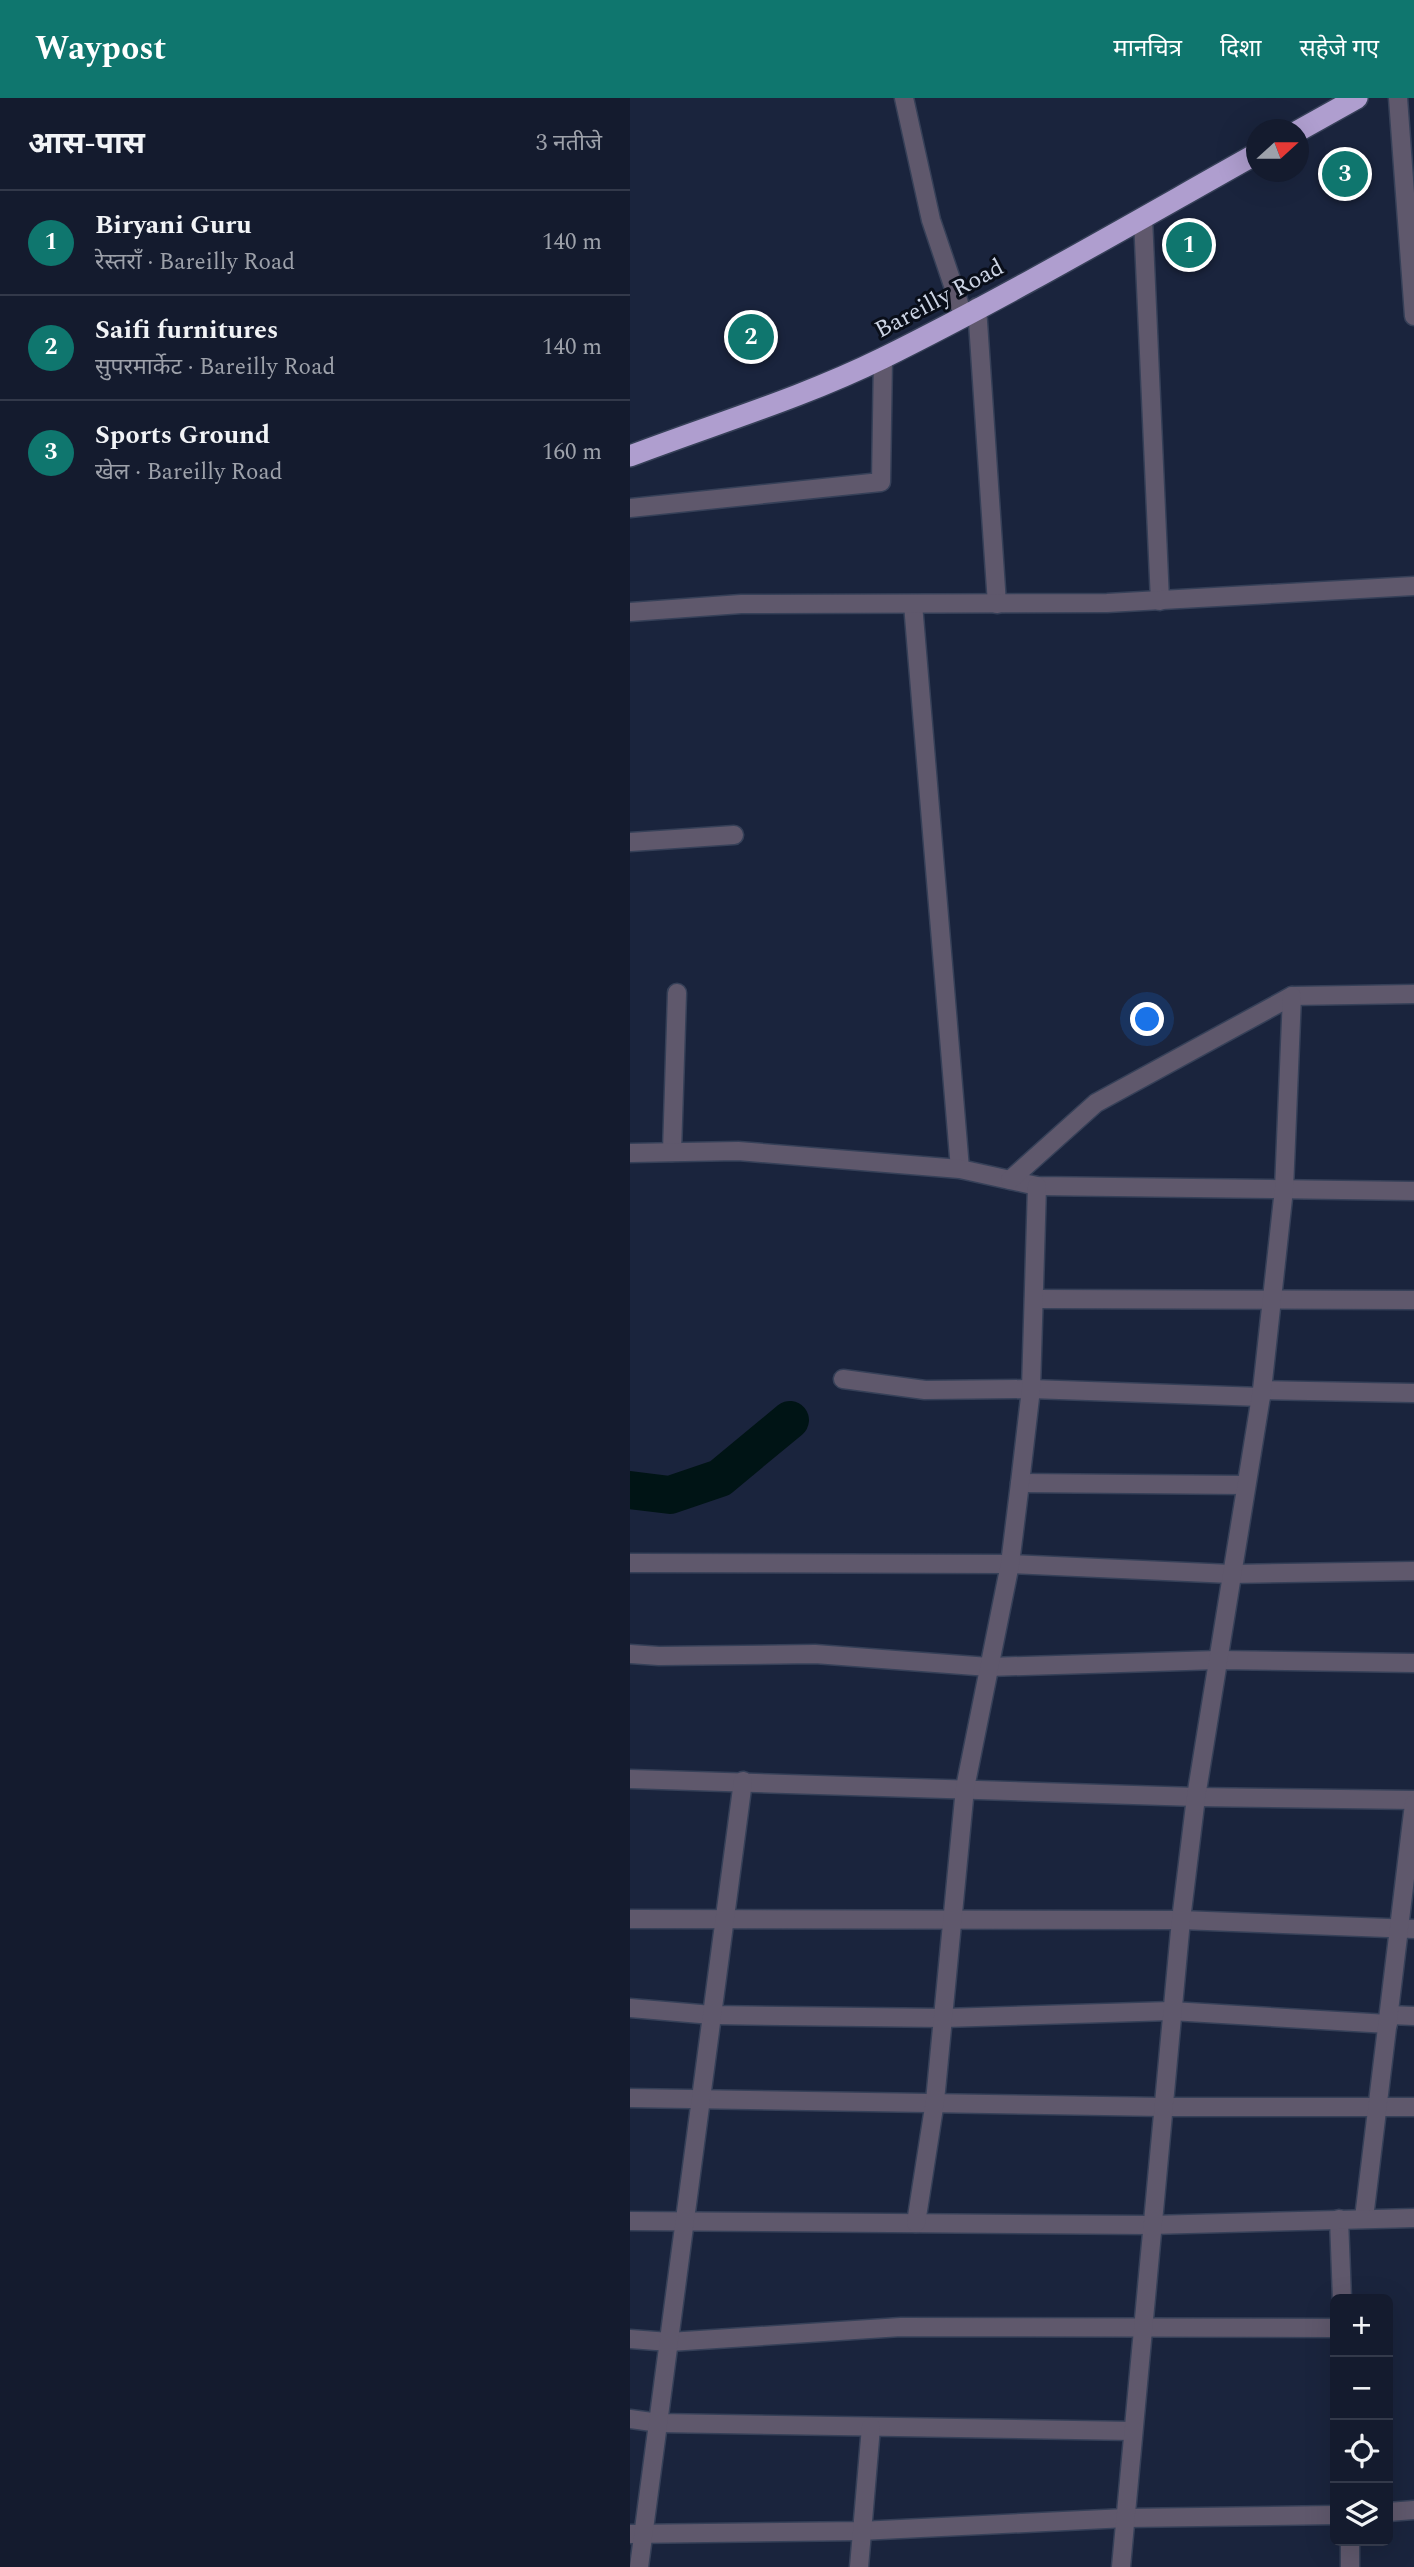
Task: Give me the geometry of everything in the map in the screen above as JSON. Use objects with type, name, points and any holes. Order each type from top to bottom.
[{"type":"highway","points":[[1309,125],[1357,98]]},
{"type":"highway","name":"Bareilly Road","points":[[630,456],[823,384],[883,358],[1246,160]]},
{"type":"street","points":[[904,98],[932,220],[970,311],[997,604]]},
{"type":"street","points":[[1398,98],[1411,202],[1414,316]]},
{"type":"street","points":[[1143,218],[1160,601]]},
{"type":"street","points":[[630,508],[881,482],[883,358]]},
{"type":"street","points":[[630,612],[741,604],[1160,601],[1414,586]]},
{"type":"street","points":[[913,604],[960,1169]]},
{"type":"street","points":[[630,842],[734,835]]},
{"type":"street","points":[[672,1152],[677,993]]},
{"type":"street","points":[[1010,1180],[1096,1103],[1292,996],[1414,994]]},
{"type":"street","points":[[1121,2567],[1181,1920],[1196,1797],[1261,1394],[1284,1189],[1292,996]]},
{"type":"street","points":[[630,1153],[738,1151],[960,1169],[1037,1186],[1414,1191]]},
{"type":"street","points":[[916,2223],[935,2101],[965,1788],[1010,1564],[1031,1389],[1037,1186]]},
{"type":"street","points":[[1034,1299],[1414,1300]]},
{"type":"street","points":[[843,1379],[925,1390],[1414,1394]]},
{"type":"street","points":[[1020,1483],[1246,1485]]},
{"type":"street","points":[[630,1563],[1010,1564],[1231,1574],[1414,1571]]},
{"type":"street","points":[[630,1654],[815,1654],[989,1667],[1218,1660],[1414,1662]]},
{"type":"street","points":[[630,1779],[1414,1802],[1407,1929],[1389,2020],[1364,2218]]},
{"type":"street","points":[[639,2567],[637,2535],[659,2423],[743,1781]]},
{"type":"street","points":[[630,1919],[1181,1920],[1407,1929]]},
{"type":"street","points":[[630,2008],[712,2015],[944,2018],[1171,2011],[1389,2020],[1414,2016]]},
{"type":"street","points":[[630,2098],[935,2101],[1162,2108],[1414,2107]]},
{"type":"street","points":[[630,2221],[1151,2225],[1414,2218]]},
{"type":"street","points":[[1339,2219],[1342,2294]]},
{"type":"street","points":[[630,2339],[669,2342],[901,2327],[1330,2328]]},
{"type":"street","points":[[630,2419],[659,2423],[1133,2431]]},
{"type":"street","points":[[859,2567],[871,2427]]},
{"type":"street","points":[[1393,2512],[1414,2510]]},
{"type":"street","points":[[637,2535],[860,2531],[1126,2518],[1330,2515]]},
{"type":"street","points":[[1350,2546],[1350,2567]]},
{"type":"waterway","points":[[630,1490],[670,1495],[720,1478],[790,1420]]},
{"type":"place","name":"Sports Ground","points":[[1345,174]]},
{"type":"place","name":"Biryani Guru","points":[[1189,245]]},
{"type":"place","name":"Saifi furnitures","points":[[751,337]]}]
